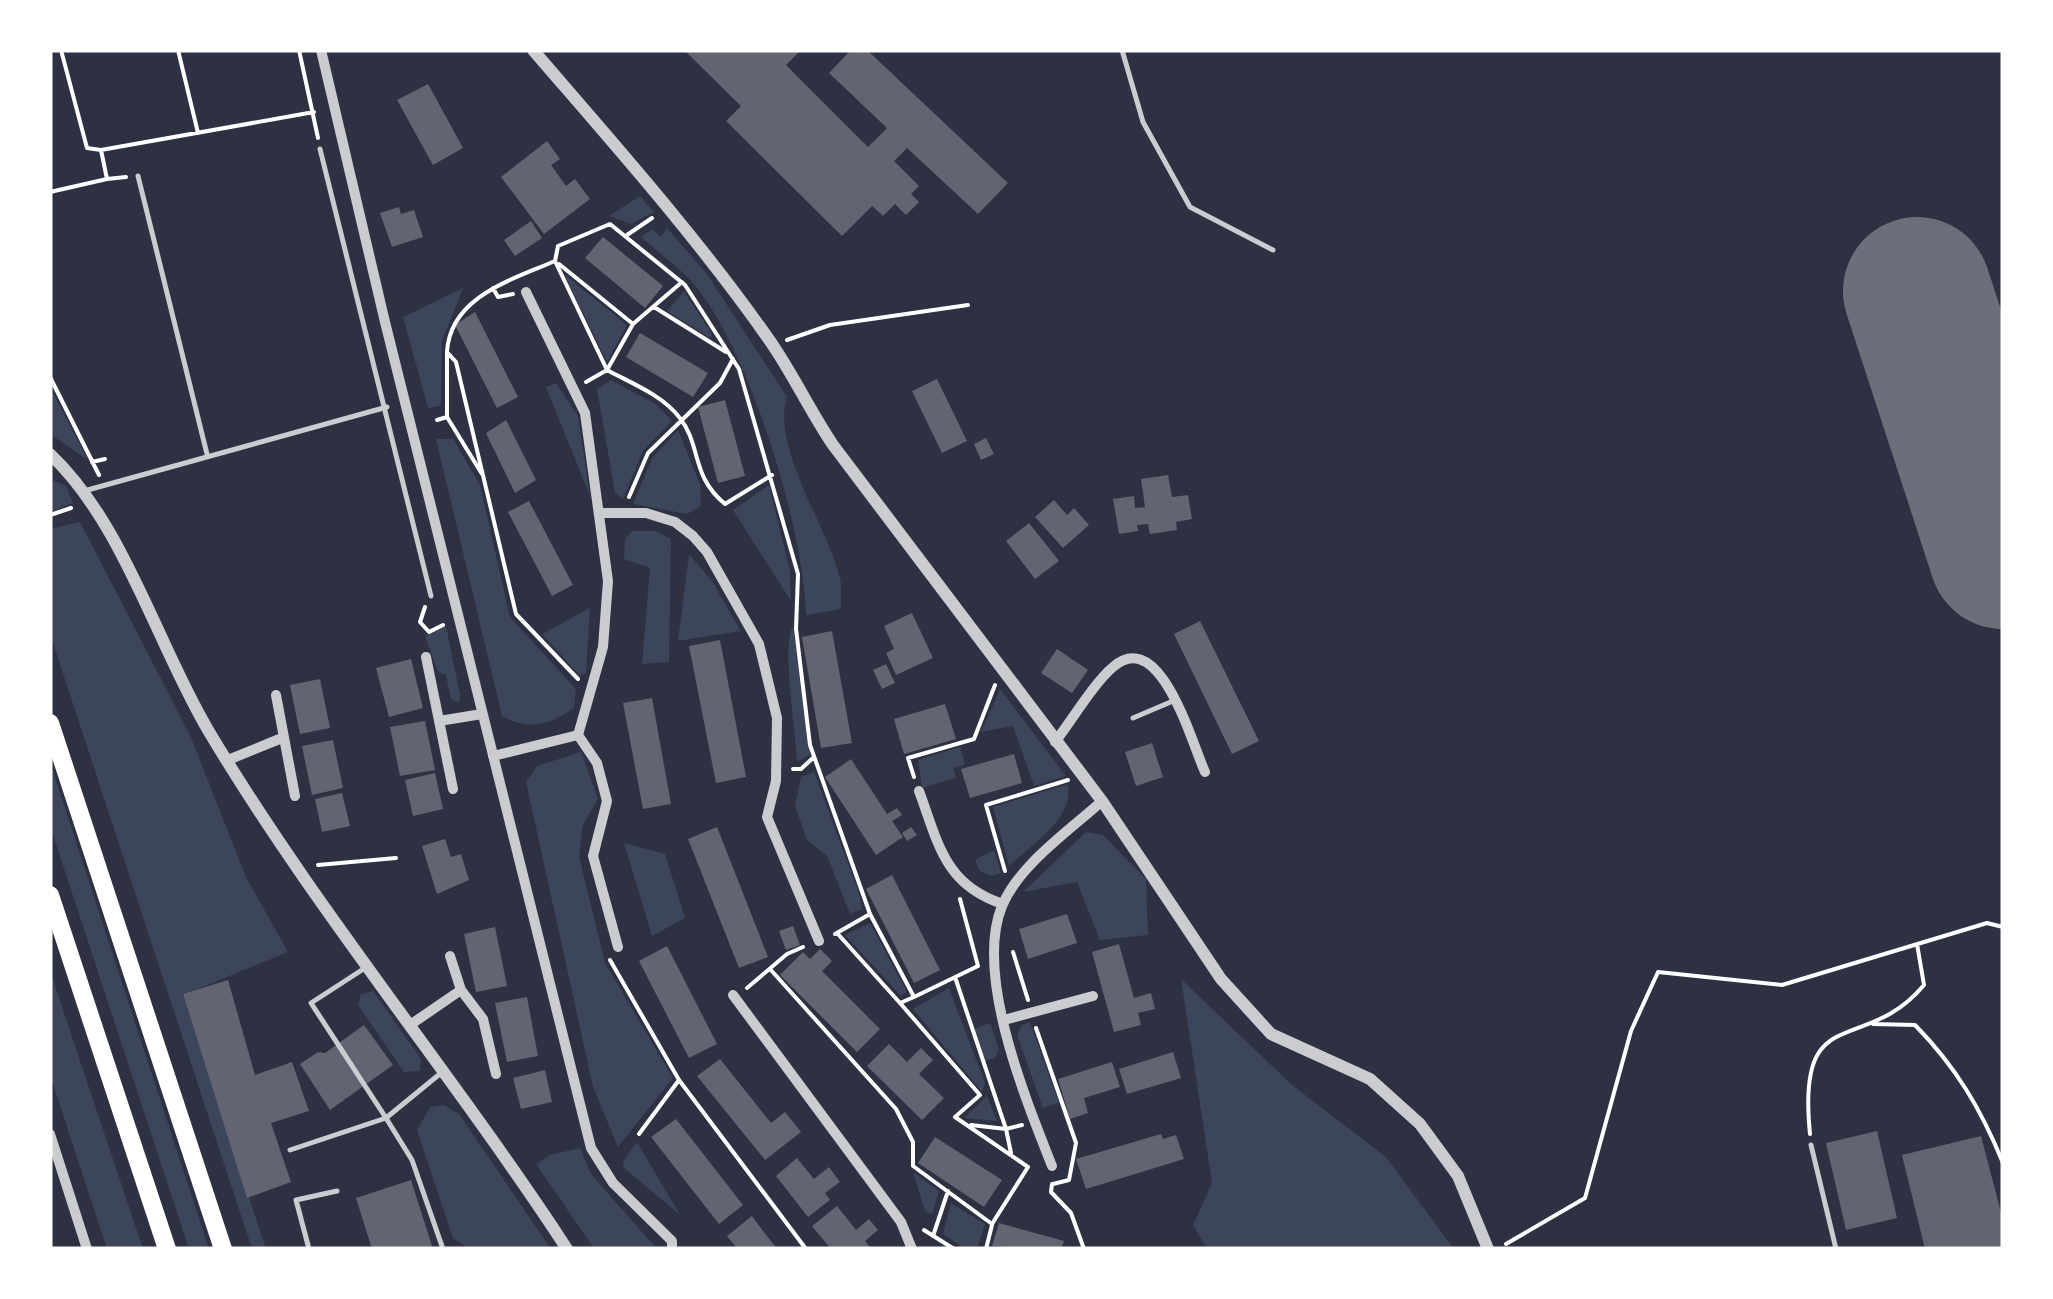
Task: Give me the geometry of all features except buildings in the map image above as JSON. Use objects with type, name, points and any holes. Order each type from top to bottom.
[{"type":"highway","points":[[50,723],[223,1249]]},
{"type":"highway","points":[[50,895],[167,1249]]},
{"type":"street","points":[[322,50],[591,1148],[613,1184],[672,1241],[672,1249]]},
{"type":"street","points":[[533,50],[709,259],[772,344],[799,396],[833,445],[1000,671],[1102,801],[1221,980],[1270,1034],[1370,1079],[1420,1124],[1458,1176],[1491,1249]]},
{"type":"street","points":[[526,292],[585,413],[608,580],[604,647],[578,735]]},
{"type":"street","points":[[52,459],[87,496],[228,760],[567,1249]]},
{"type":"street","points":[[600,513],[646,513],[675,522],[693,536],[716,567],[759,644],[778,718],[776,769],[767,817],[818,940]]},
{"type":"street","points":[[1056,742],[1109,669],[1124,658],[1142,657],[1155,665],[1204,772]]},
{"type":"street","points":[[426,658],[453,789]]},
{"type":"street","points":[[276,694],[295,796]]},
{"type":"street","points":[[439,721],[482,714]]},
{"type":"street","points":[[493,756],[578,735]]},
{"type":"street","points":[[578,735],[598,764],[607,801],[593,856],[618,947]]},
{"type":"street","points":[[228,760],[282,738]]},
{"type":"street","points":[[919,790],[954,874],[1002,904]]},
{"type":"street","points":[[1052,1166],[1010,1058],[994,936],[1002,904],[1016,886],[1102,801]]},
{"type":"street","points":[[450,956],[461,990],[484,1018],[496,1074]]},
{"type":"street","points":[[410,1025],[461,990]]},
{"type":"street","points":[[738,993],[901,1222],[912,1249]]},
{"type":"street","points":[[1004,1020],[1094,996]]},
{"type":"street","points":[[50,1134],[88,1249]]},
{"type":"lane","points":[[1122,50],[1142,122],[1190,207],[1272,250]]},
{"type":"lane","points":[[320,149],[431,596]]},
{"type":"lane","points":[[138,176],[208,455]]},
{"type":"lane","points":[[87,496],[103,484],[387,407]]},
{"type":"lane","points":[[1133,718],[1174,701]]},
{"type":"lane","points":[[368,966],[311,1003],[412,1160],[443,1249]]},
{"type":"lane","points":[[290,1150],[386,1118],[444,1072]]},
{"type":"lane","points":[[1811,1145],[1836,1249]]},
{"type":"lane","points":[[309,1249],[296,1200],[337,1191]]},
{"type":"path","points":[[61,50],[87,148],[101,150],[314,112]]},
{"type":"path","points":[[178,50],[198,133]]},
{"type":"path","points":[[299,50],[320,149]]},
{"type":"path","points":[[101,150],[107,180]]},
{"type":"path","points":[[50,192],[138,176]]},
{"type":"path","points":[[627,236],[650,220]]},
{"type":"path","points":[[772,475],[725,504],[706,488],[681,418],[657,397],[607,370],[555,261],[558,246],[610,224],[682,282],[731,357],[772,475],[798,574],[796,629],[814,757],[870,914],[914,997]]},
{"type":"path","points":[[482,474],[448,417],[448,332],[456,316],[493,288],[555,261]]},
{"type":"path","points":[[555,261],[634,324]]},
{"type":"path","points":[[573,389],[607,370],[634,324],[682,282]]},
{"type":"path","points":[[493,288],[498,297],[526,292]]},
{"type":"path","points":[[772,344],[830,325],[968,305]]},
{"type":"path","points":[[654,306],[731,357]]},
{"type":"path","points":[[448,352],[456,362],[516,614],[591,694]]},
{"type":"path","points":[[622,513],[648,453],[720,384],[731,357]]},
{"type":"path","points":[[50,376],[103,484]]},
{"type":"path","points":[[437,420],[448,417]]},
{"type":"path","points":[[92,462],[105,459]]},
{"type":"path","points":[[50,514],[87,496]]},
{"type":"path","points":[[431,596],[420,622],[429,632],[447,622]]},
{"type":"path","points":[[919,790],[908,758],[974,740],[1000,671]]},
{"type":"path","points":[[776,769],[800,769],[814,757]]},
{"type":"path","points":[[1016,886],[1006,874],[986,805],[1082,776]]},
{"type":"path","points":[[299,867],[396,858]]},
{"type":"path","points":[[900,1004],[978,966],[954,874]]},
{"type":"path","points":[[738,993],[786,954],[870,914]]},
{"type":"path","points":[[1491,1249],[1585,1198],[1631,1031],[1658,972],[1782,985],[1987,923],[2003,927]]},
{"type":"path","points":[[837,933],[980,1095]]},
{"type":"path","points":[[992,1090],[980,1095],[955,1117],[1052,1184],[1069,1180],[1076,1143],[1012,956],[1013,941]]},
{"type":"path","points":[[1811,1145],[1806,1093],[1816,1051],[1837,1032],[1868,1023],[1909,1002],[1924,985],[1917,944]]},
{"type":"path","points":[[618,947],[610,960],[680,1080],[806,1249]]},
{"type":"path","points":[[770,970],[896,1109],[913,1142],[913,1166],[992,1224]]},
{"type":"path","points":[[956,980],[1006,1129],[1011,1156]]},
{"type":"path","points":[[1868,1023],[1915,1025],[1974,1094],[2003,1163]]},
{"type":"path","points":[[638,1134],[680,1080]]},
{"type":"path","points":[[966,1124],[1006,1129],[1065,1113]]},
{"type":"path","points":[[986,1249],[992,1224],[1028,1168]]},
{"type":"path","points":[[1052,1184],[1051,1192],[1071,1213],[1084,1249]]},
{"type":"path","points":[[933,1236],[948,1192]]},
{"type":"path","points":[[924,1230],[954,1249]]},
{"type":"shaded area","points":[[640,196],[654,212],[631,224],[609,216]]},
{"type":"shaded area","points":[[667,228],[707,274],[787,397],[787,439],[834,558],[841,582],[841,609],[806,615],[803,578],[785,491],[737,357],[698,289],[641,237],[652,229],[661,237]]},
{"type":"shaded area","points":[[564,274],[627,325],[607,362]]},
{"type":"shaded area","points":[[463,288],[442,341],[441,406],[428,408],[403,317]]},
{"type":"shaded area","points":[[684,291],[712,334],[710,338],[667,311]]},
{"type":"shaded area","points":[[611,380],[656,404],[672,421],[643,451],[623,499],[615,493],[597,389]]},
{"type":"shaded area","points":[[556,383],[578,416],[590,496],[546,387]]},
{"type":"shaded area","points":[[50,387],[88,460],[50,434]]},
{"type":"shaded area","points":[[678,430],[700,484],[701,506],[687,514],[633,504],[652,458]]},
{"type":"shaded area","points":[[436,439],[453,439],[480,485],[510,617],[576,689],[574,708],[556,719],[530,725],[502,716]]},
{"type":"shaded area","points":[[50,479],[66,486],[73,503],[50,512]]},
{"type":"shaded area","points":[[769,485],[790,571],[791,601],[733,510]]},
{"type":"shaded area","points":[[80,522],[190,735],[246,877],[288,952],[183,995],[266,1249],[252,1249],[50,634],[50,529]]},
{"type":"shaded area","points":[[632,531],[656,531],[671,539],[669,662],[642,664],[650,568],[624,559],[625,539]]},
{"type":"shaded area","points":[[689,554],[712,581],[741,631],[678,641]]},
{"type":"shaded area","points":[[590,608],[586,673],[580,676],[542,634]]},
{"type":"shaded area","points":[[446,626],[459,703],[451,699],[446,675],[438,672],[425,636]]},
{"type":"shaded area","points":[[793,626],[810,755],[797,762],[788,651]]},
{"type":"shaded area","points":[[1000,689],[1066,776],[1034,786],[1013,726],[981,732]]},
{"type":"shaded area","points":[[960,747],[965,764],[953,768],[956,778],[922,788],[918,760]]},
{"type":"shaded area","points":[[581,752],[598,799],[583,825],[579,856],[605,963],[673,1078],[618,1147],[593,1087],[526,782],[537,766]]},
{"type":"shaded area","points":[[50,762],[209,1249],[189,1249],[50,826]]},
{"type":"shaded area","points":[[814,772],[859,893],[862,909],[850,914],[827,856],[807,840],[795,806],[801,777]]},
{"type":"shaded area","points":[[1068,784],[1065,808],[1058,820],[1009,866],[993,807]]},
{"type":"shaded area","points":[[1086,832],[1103,835],[1146,879],[1148,935],[1100,940],[1077,882],[1023,892]]},
{"type":"shaded area","points":[[624,843],[665,854],[685,918],[652,936]]},
{"type":"shaded area","points":[[994,850],[1001,873],[992,876],[980,871],[975,860]]},
{"type":"shaded area","points":[[870,923],[907,992],[901,996],[845,935]]},
{"type":"shaded area","points":[[50,969],[143,1249],[107,1249],[50,1075]]},
{"type":"shaded area","points":[[1181,979],[1292,1085],[1386,1157],[1454,1249],[1207,1249],[1193,1225],[1212,1183]]},
{"type":"shaded area","points":[[949,988],[985,1083],[982,1092],[913,1009]]},
{"type":"shaded area","points":[[373,991],[421,1059],[420,1071],[404,1072],[358,1005],[361,994]]},
{"type":"shaded area","points":[[1030,1022],[1059,1103],[1043,1108],[1017,1035],[1022,1025]]},
{"type":"shaded area","points":[[990,1023],[999,1050],[995,1058],[985,1061],[974,1029]]},
{"type":"shaded area","points":[[987,1096],[997,1121],[964,1118]]},
{"type":"shaded area","points":[[444,1105],[459,1114],[551,1249],[470,1249],[453,1238],[417,1130],[430,1107]]},
{"type":"shaded area","points":[[637,1142],[680,1215],[624,1168],[623,1162]]},
{"type":"shaded area","points":[[580,1148],[591,1174],[657,1249],[593,1247],[536,1164],[550,1155]]},
{"type":"shaded area","points":[[913,1172],[939,1191],[932,1214],[925,1211]]},
{"type":"shaded area","points":[[951,1203],[985,1224],[977,1249],[966,1249],[943,1234]]},
{"type":"taxiway","points":[[1917,291],[1917,276],[1936,257]]},
{"type":"runway","points":[[1917,291],[2003,555]]}]
